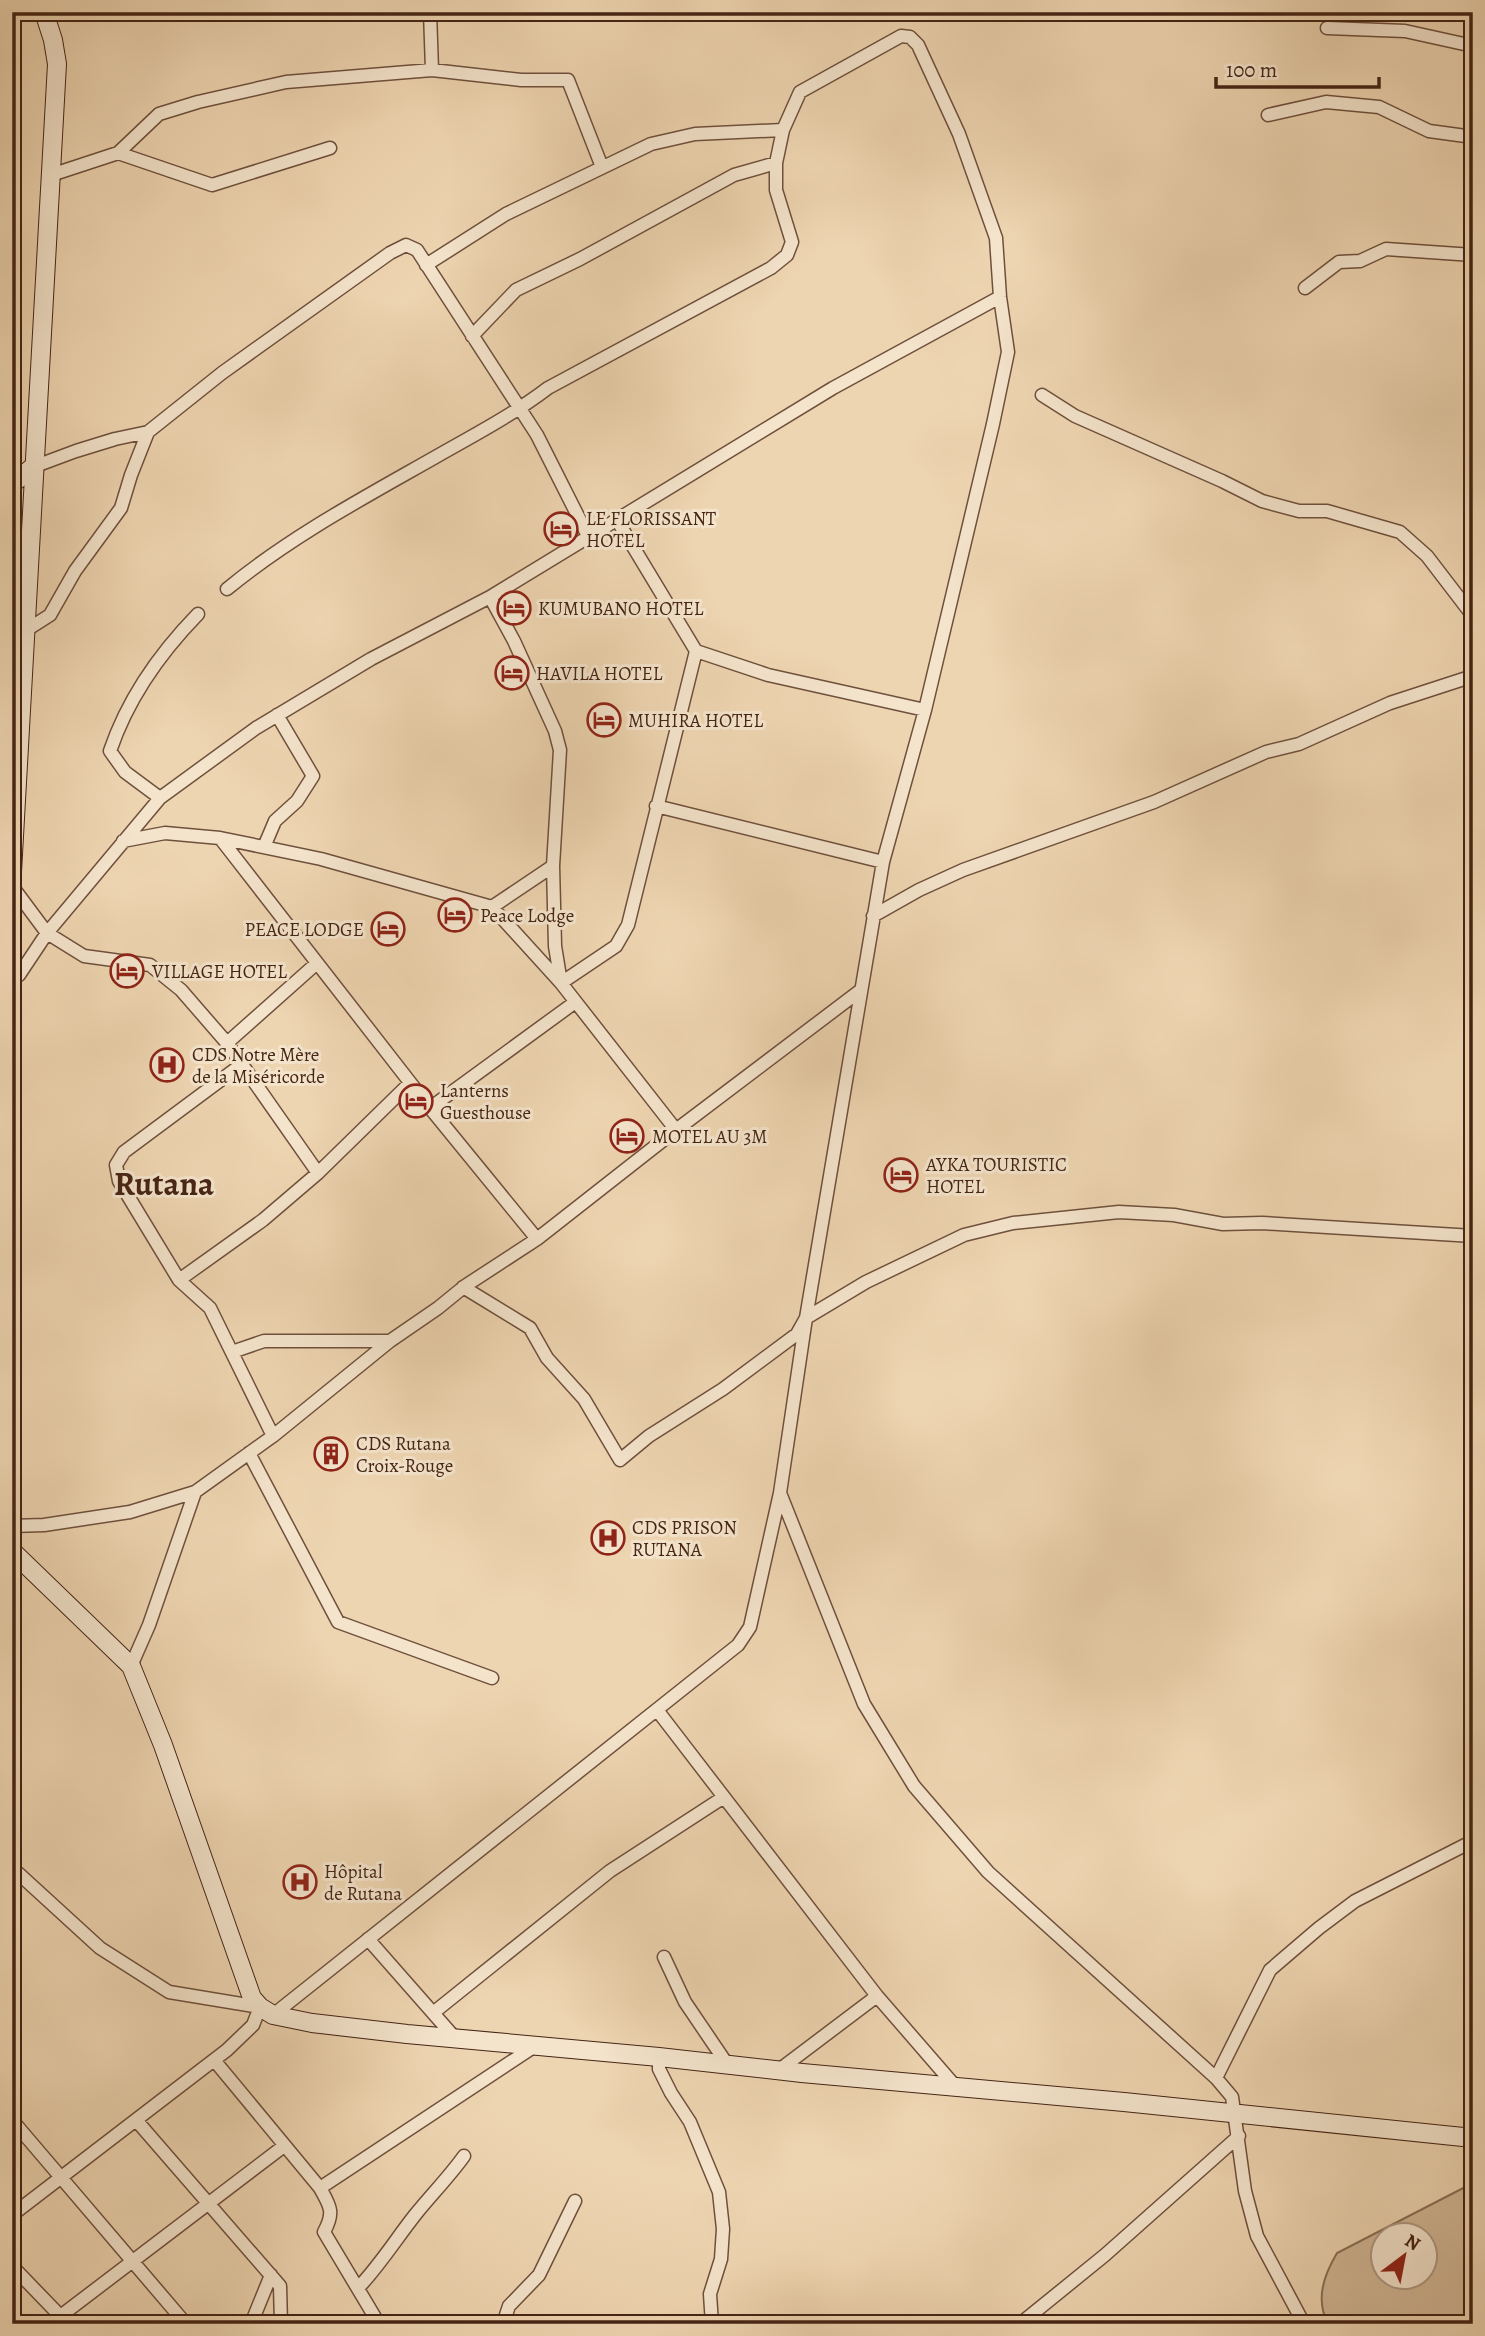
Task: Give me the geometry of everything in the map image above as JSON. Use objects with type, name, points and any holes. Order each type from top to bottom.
[{"type":"main road","points":[[12,872],[57,64],[44,12]]},
{"type":"main road","points":[[12,484],[33,467]]},
{"type":"main road","points":[[12,1551],[131,1665],[163,1745],[252,1998],[266,2011],[312,2023],[454,2038],[1473,2136]]},
{"type":"street","points":[[430,12],[432,71]]},
{"type":"street","points":[[1327,28],[1405,32],[1473,46]]},
{"type":"street","points":[[12,2215],[214,2060],[266,2011],[368,1939],[657,1710],[738,1645],[750,1627],[780,1493],[806,1318],[883,862],[925,710],[1008,352],[1000,297],[996,238],[960,134],[918,45],[910,37],[901,36],[800,92],[783,130],[776,163],[776,190],[792,242],[787,255],[771,268],[548,388],[520,409],[361,500],[255,566],[227,589]]},
{"type":"street","points":[[51,175],[118,153],[159,114],[198,102],[286,82],[432,71],[521,80],[568,80],[602,167]]},
{"type":"street","points":[[1268,115],[1326,102],[1380,107],[1429,131],[1473,137]]},
{"type":"street","points":[[426,265],[506,214],[651,144],[695,134],[783,130]]},
{"type":"street","points":[[118,153],[212,185],[330,148]]},
{"type":"street","points":[[472,337],[516,290],[580,259],[734,175],[776,163]]},
{"type":"street","points":[[33,467],[115,439],[148,432],[222,373],[390,253],[406,245],[417,250],[537,435],[588,536]]},
{"type":"street","points":[[1305,288],[1339,262],[1360,261],[1386,249],[1473,255]]},
{"type":"street","points":[[12,980],[19,975],[47,933],[160,798],[256,728],[371,659],[490,597],[833,388],[1000,297]]},
{"type":"street","points":[[1042,395],[1075,416],[1262,501],[1299,511],[1327,511],[1400,532],[1427,556],[1473,616]]},
{"type":"street","points":[[25,631],[50,615],[75,571],[121,508],[148,432]]},
{"type":"street","points":[[617,520],[696,651],[768,675],[925,710]]},
{"type":"street","points":[[490,597],[514,641],[559,750],[553,866],[555,946],[561,983]]},
{"type":"street","points":[[160,798],[125,772],[110,751],[121,718],[156,661],[198,614]]},
{"type":"street","points":[[561,983],[616,946],[628,925],[696,651]]},
{"type":"street","points":[[873,916],[919,890],[963,870],[1154,802],[1266,752],[1299,744],[1390,704],[1473,676]]},
{"type":"street","points":[[264,847],[275,821],[296,801],[313,776],[277,715]]},
{"type":"street","points":[[656,806],[883,862]]},
{"type":"street","points":[[123,841],[165,833],[220,838],[321,859],[492,907],[561,983],[676,1130]]},
{"type":"street","points":[[220,838],[410,1083],[537,1239]]},
{"type":"street","points":[[492,907],[553,866]]},
{"type":"street","points":[[12,886],[47,933],[83,956],[149,965],[181,990],[227,1043],[318,1173]]},
{"type":"street","points":[[227,1043],[317,963]]},
{"type":"street","points":[[12,1526],[44,1525],[130,1513],[195,1492],[273,1436],[390,1341],[463,1287],[537,1239],[861,990]]},
{"type":"street","points":[[430,1108],[574,1003]]},
{"type":"street","points":[[241,1065],[124,1152],[116,1165],[118,1181],[179,1280],[210,1308],[273,1436]]},
{"type":"street","points":[[179,1280],[263,1220],[318,1173],[410,1083]]},
{"type":"street","points":[[463,1287],[530,1328],[547,1358],[584,1399],[620,1460],[649,1436],[723,1389],[797,1334],[806,1318],[866,1282],[964,1235],[1013,1223],[1119,1212],[1174,1215],[1223,1224],[1262,1223],[1473,1236]]},
{"type":"street","points":[[232,1352],[264,1341],[390,1341]]},
{"type":"street","points":[[249,1453],[338,1622],[492,1678]]},
{"type":"street","points":[[131,1665],[149,1625],[195,1492]]},
{"type":"street","points":[[780,1493],[864,1704],[914,1786],[988,1872],[1233,2096],[1245,2191],[1257,2236],[1304,2324]]},
{"type":"street","points":[[657,1710],[877,1996],[955,2087]]},
{"type":"street","points":[[433,2013],[610,1871],[724,1797]]},
{"type":"street","points":[[1216,2078],[1269,1970],[1355,1901],[1473,1841]]},
{"type":"street","points":[[12,1878],[18,1873],[100,1948],[169,1992],[266,2011]]},
{"type":"street","points":[[368,1939],[454,2038]]},
{"type":"street","points":[[664,1957],[685,2002],[727,2064]]},
{"type":"street","points":[[779,2070],[877,1996]]},
{"type":"street","points":[[320,2188],[535,2046]]},
{"type":"street","points":[[659,2057],[659,2069],[690,2122],[719,2192],[723,2229],[721,2259],[710,2294],[712,2324]]},
{"type":"street","points":[[214,2060],[320,2188],[330,2207],[331,2220],[324,2232],[379,2324]]},
{"type":"street","points":[[12,2120],[186,2324]]},
{"type":"street","points":[[136,2120],[280,2286],[281,2324]]},
{"type":"street","points":[[1020,2324],[1115,2246],[1239,2136]]},
{"type":"street","points":[[50,2324],[64,2320],[133,2262],[284,2146]]},
{"type":"street","points":[[358,2288],[375,2271],[414,2216],[464,2157]]},
{"type":"street","points":[[503,2324],[509,2305],[539,2275],[575,2201]]},
{"type":"street","points":[[12,2266],[64,2320]]},
{"type":"street","points":[[251,2324],[271,2275]]},
{"type":"shaded area","points":[[1473,2183],[1473,2324],[1328,2324],[1322,2296],[1328,2270],[1337,2253],[1370,2236],[1370,2290],[1440,2290],[1440,2220],[1401,2220]]},
{"type":"place","name":"LE FLORISSANT HOTEL","points":[[561,529]]},
{"type":"place","name":"KUMUBANO HOTEL","points":[[514,608]]},
{"type":"place","name":"HAVILA HOTEL","points":[[512,673]]},
{"type":"place","name":"MUHIRA HOTEL","points":[[604,720]]},
{"type":"place","name":"Peace Lodge","points":[[455,915]]},
{"type":"place","name":"PEACE LODGE","points":[[388,929]]},
{"type":"place","name":"VILLAGE HOTEL","points":[[127,971]]},
{"type":"place","name":"CDS Notre Mère de la Miséricorde","points":[[167,1065]]},
{"type":"place","name":"Lanterns Guesthouse","points":[[416,1101]]},
{"type":"place","name":"MOTEL AU 3M","points":[[627,1136]]},
{"type":"place","name":"AYKA TOURISTIC HOTEL","points":[[901,1175]]},
{"type":"place","name":"CDS Rutana Croix-Rouge","points":[[331,1454]]},
{"type":"place","name":"CDS PRISON RUTANA","points":[[608,1538]]},
{"type":"place","name":"Hôpital de Rutana","points":[[300,1882]]},
{"type":"district","name":"Rutana","points":[[164,1183]]}]
